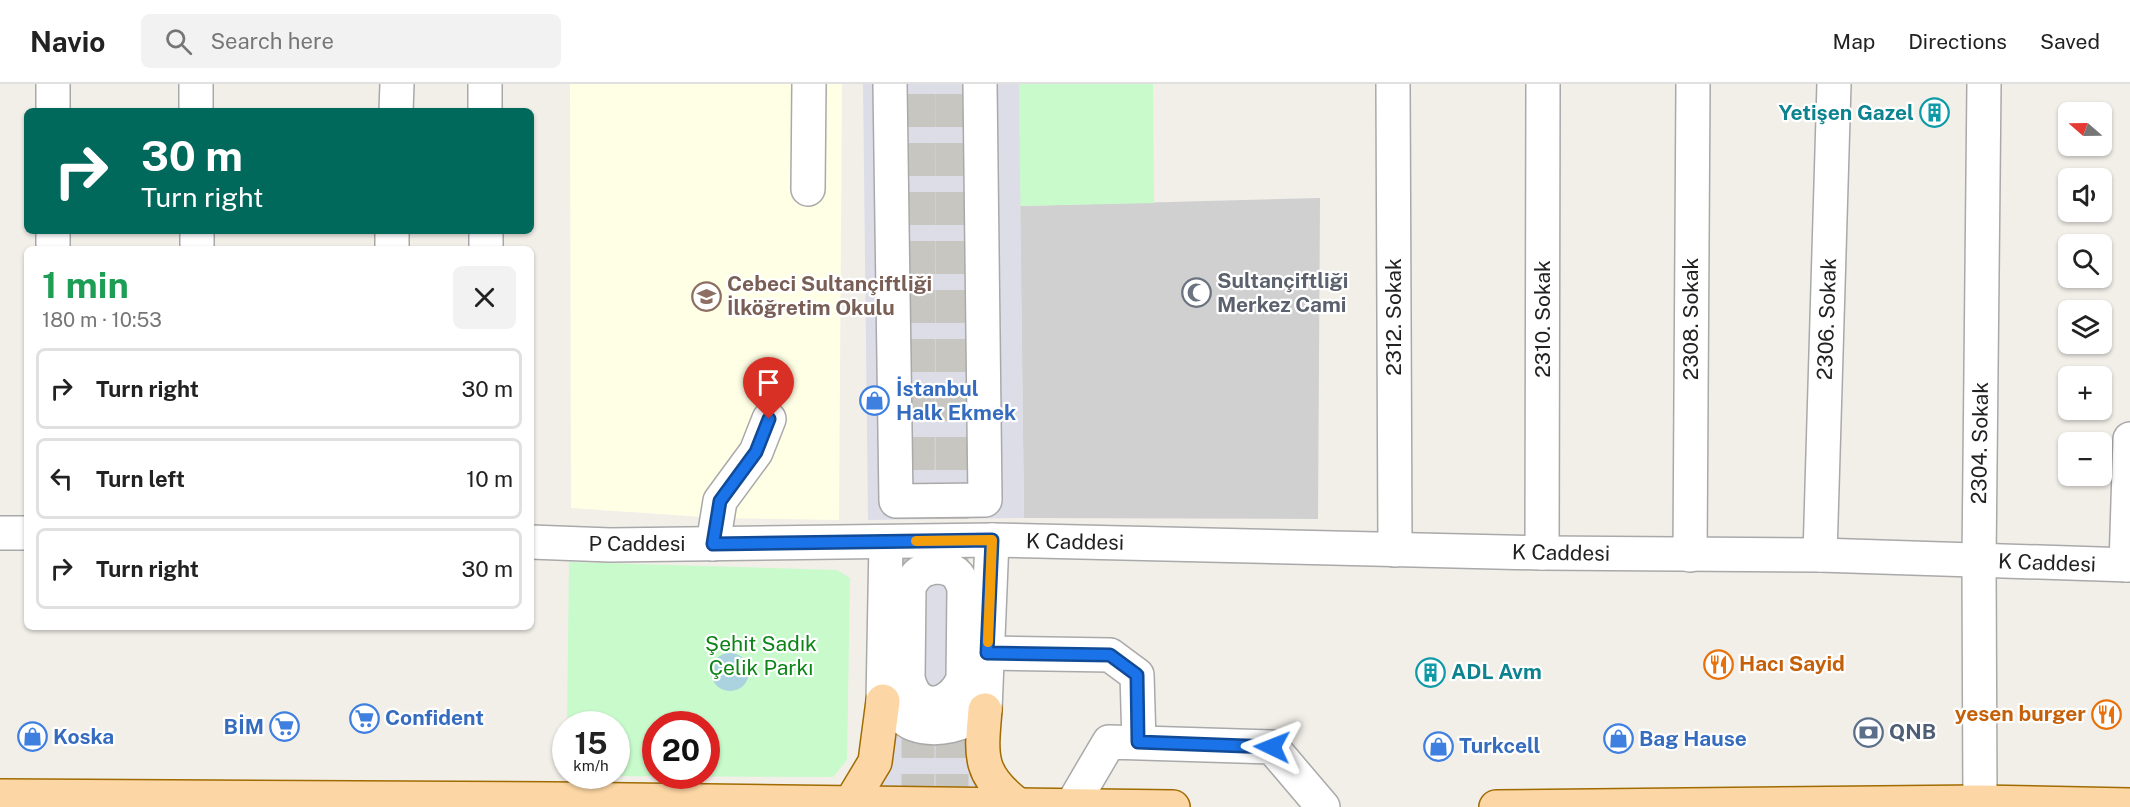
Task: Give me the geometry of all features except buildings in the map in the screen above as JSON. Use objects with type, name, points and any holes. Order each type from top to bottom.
[{"type":"main road","points":[[851,802],[875,762],[883,701]]},
{"type":"main road","points":[[985,710],[982,744],[989,777],[997,789],[1017,804]]},
{"type":"main road","points":[[0,796],[1072,804],[1173,807]]},
{"type":"main road","points":[[1496,807],[1980,802],[2130,805]]},
{"type":"street","points":[[52,84],[53,108]]},
{"type":"street","points":[[196,84],[196,108]]},
{"type":"street","points":[[396,108],[397,84]]},
{"type":"street","points":[[485,84],[485,108]]},
{"type":"street","points":[[808,189],[809,84]]},
{"type":"street","points":[[890,84],[896,501],[986,500],[980,84]]},
{"type":"street","name":"2312. Sokak","points":[[1393,84],[1395,550]]},
{"type":"street","name":"2310. Sokak","points":[[1542,553],[1543,84]]},
{"type":"street","name":"2308. Sokak","points":[[1690,555],[1693,84]]},
{"type":"street","name":"2306. Sokak","points":[[1820,555],[1834,84]]},
{"type":"street","name":"2304. Sokak","points":[[1980,802],[1979,561],[1984,84]]},
{"type":"street","points":[[713,544],[720,501],[756,452],[769,419]]},
{"type":"street","points":[[2128,565],[2130,439]]},
{"type":"street","points":[[0,533],[24,534]]},
{"type":"street","points":[[886,542],[883,701],[912,724],[941,728],[971,720],[985,710],[992,540]]},
{"type":"street","name":"K Caddesi","points":[[886,542],[992,540],[1542,553],[1820,555],[2128,565]]},
{"type":"street","name":"P Caddesi","points":[[534,542],[610,545],[886,542]]},
{"type":"street","points":[[987,653],[1110,655],[1137,675],[1138,742]]},
{"type":"street","points":[[1072,804],[1109,742],[1138,742],[1272,747],[1323,807]]},
{"type":"shaded area","name":"Cebeci Sultançiftliği İlköğretim Okulu","points":[[570,84],[842,84],[839,520],[717,518],[571,508]]},
{"type":"shaded area","points":[[863,84],[1019,84],[1024,518],[868,520]]},
{"type":"shaded area","points":[[1320,198],[1318,519],[1024,518],[1020,206]]},
{"type":"shaded area","points":[[948,557],[971,680],[929,717],[902,570]]},
{"type":"shaded area","points":[[893,724],[976,728],[978,797],[870,796]]},
{"type":"green space","points":[[1019,84],[1153,84],[1154,203],[1020,206]]},
{"type":"green space","name":"Şehit Sadık Çelik Parkı","points":[[569,562],[837,570],[850,578],[847,760],[833,777],[720,777],[720,711],[642,711],[642,776],[630,776],[630,711],[567,711]]},
{"type":"water","points":[[730,653],[743,659],[749,672],[743,685],[730,691],[717,685],[711,672],[717,659]]},
{"type":"tunnel","points":[[918,568],[919,84]]},
{"type":"tunnel","points":[[952,84],[952,568]]},
{"type":"tunnel","points":[[918,698],[918,807]]},
{"type":"tunnel","points":[[952,698],[952,807]]},
{"type":"slow traffic","points":[[916,541],[992,540],[988,642]]},
{"type":"place","name":"Yetişen Gazel","points":[[1935,113]]},
{"type":"place","name":"Sultançiftliği Merkez Cami","points":[[1196,293]]},
{"type":"place","name":"Cebeci Sultançiftliği İlköğretim Okulu","points":[[706,296]]},
{"type":"place","name":"İstanbul Halk Ekmek","points":[[875,401]]},
{"type":"place","name":"Hacı Sayid","points":[[1718,664]]},
{"type":"place","name":"ADL Avm","points":[[1430,672]]},
{"type":"place","name":"yesen burger","points":[[2107,714]]},
{"type":"place","name":"Confident","points":[[364,718]]},
{"type":"place","name":"BİM","points":[[285,727]]},
{"type":"place","name":"QNB","points":[[1868,732]]},
{"type":"place","name":"Koska","points":[[32,737]]},
{"type":"place","name":"Bag Hause","points":[[1618,739]]},
{"type":"place","name":"Turkcell","points":[[1438,746]]},
{"type":"route","points":[[769,419],[756,452],[720,501],[713,544],[992,540],[987,653],[1110,655],[1137,675],[1138,742],[1272,747]]}]
